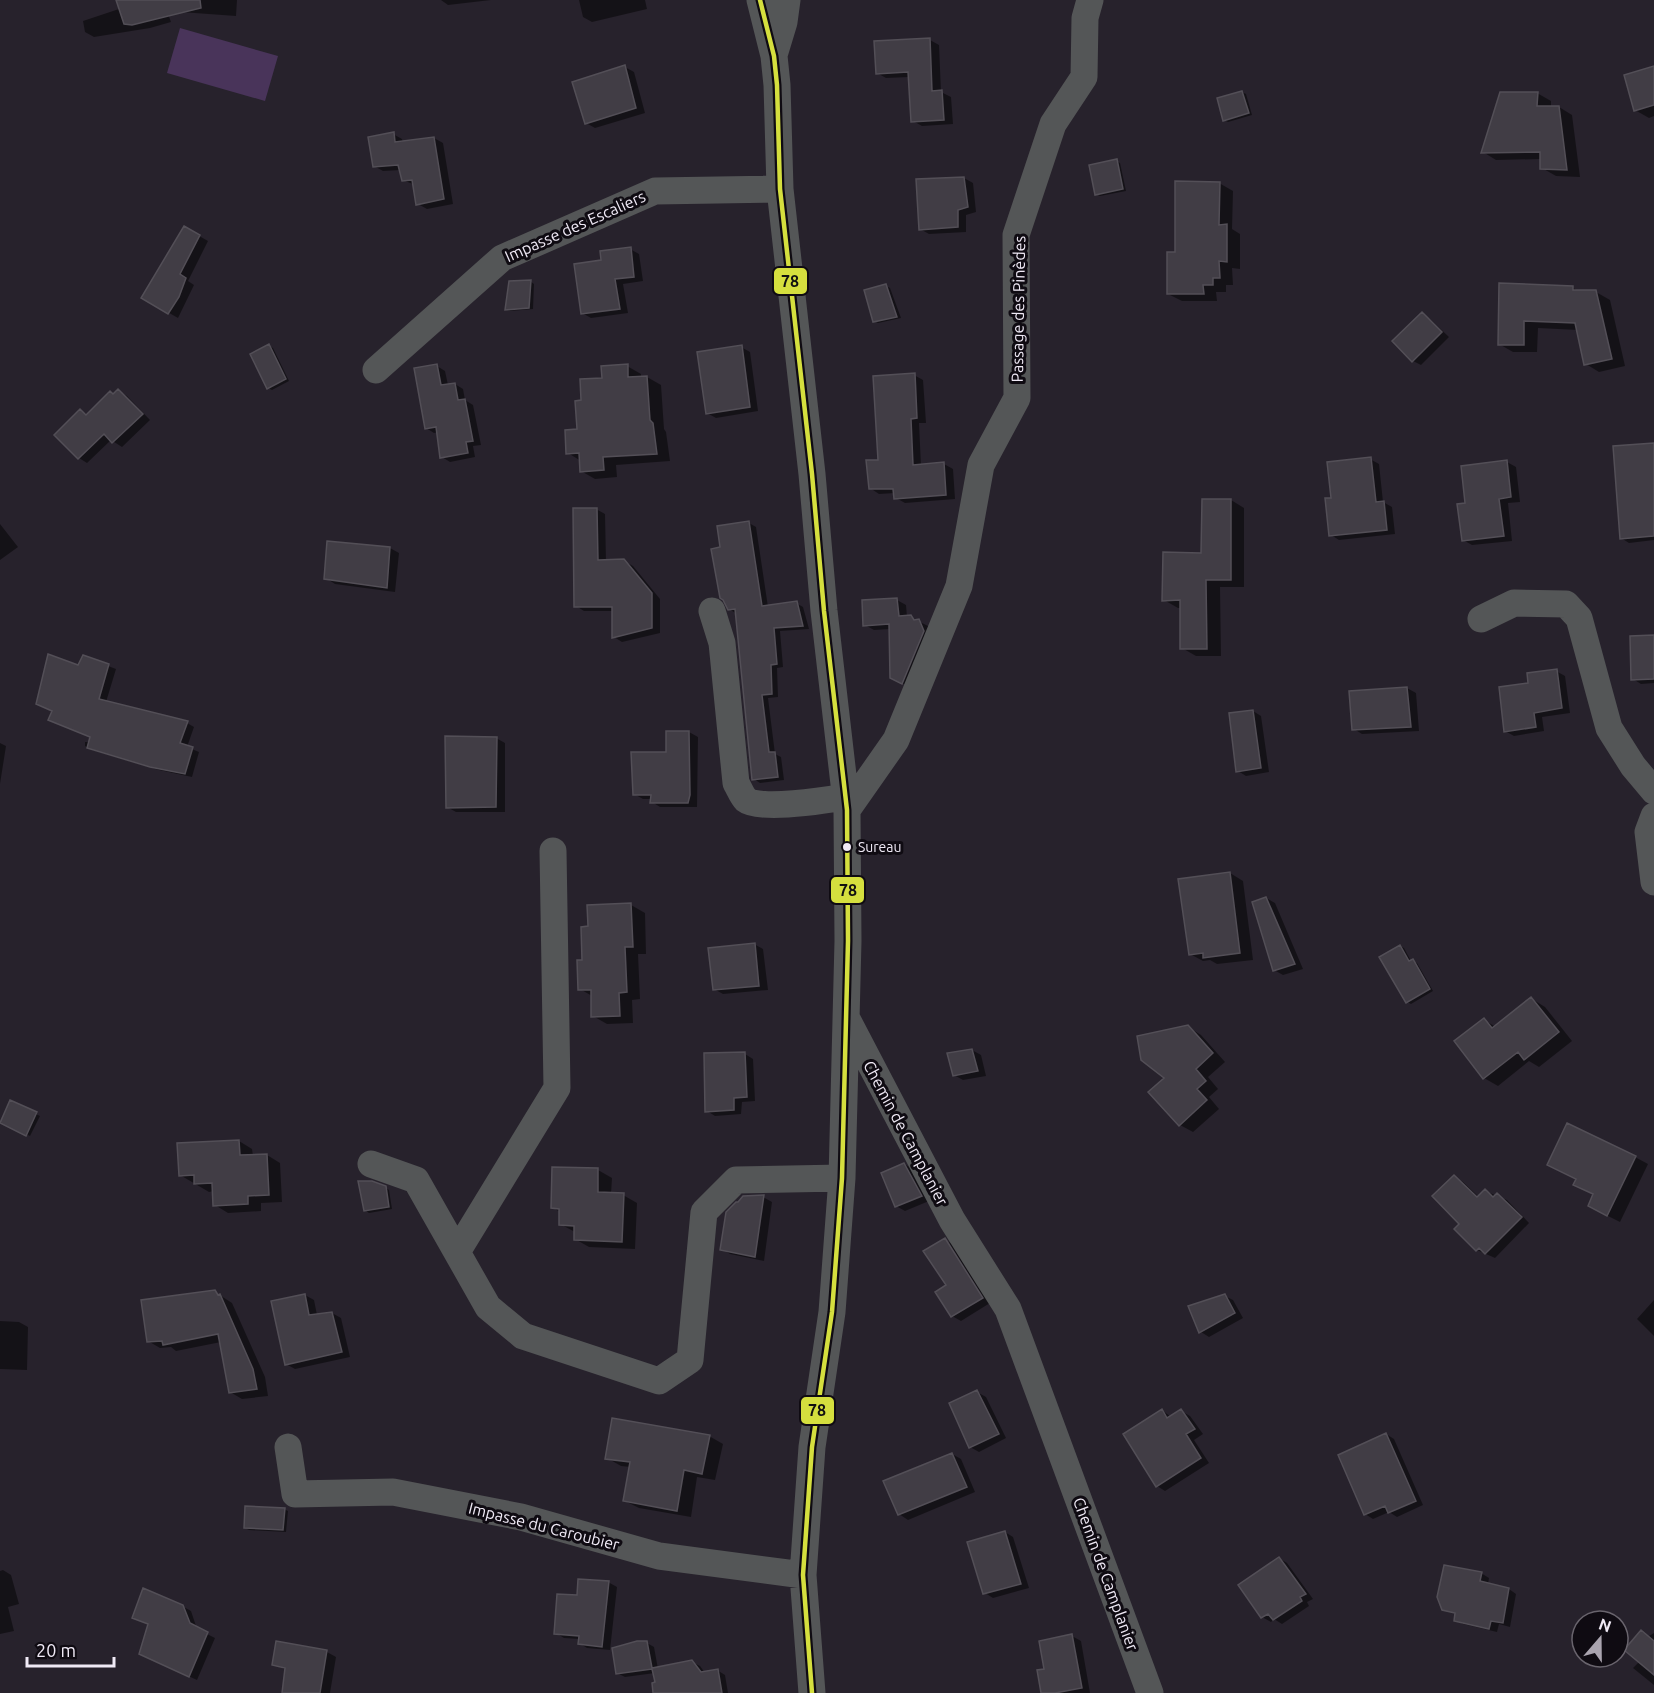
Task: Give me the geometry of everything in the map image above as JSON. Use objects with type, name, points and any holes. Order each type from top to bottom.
[{"type":"street","name":"Chemin de Camplanier","points":[[760,0],[774,56],[780,189],[846,803],[846,1018],[952,1220],[1008,1309],[1150,1693]]},
{"type":"street","points":[[774,56],[784,22],[787,0]]},
{"type":"street","name":"Passage des Pinèdes","points":[[846,803],[896,740],[959,586],[981,465],[1017,398],[1016,236],[1053,124],[1084,77],[1085,18],[1090,0]]},
{"type":"street","name":"Impasse des Escaliers","points":[[376,370],[502,258],[655,190],[780,189]]},
{"type":"street","points":[[1481,619],[1514,603],[1566,604],[1579,618],[1609,728],[1633,765],[1654,791]]},
{"type":"street","points":[[712,611],[722,643],[736,783],[746,800],[759,805],[846,803]]},
{"type":"street","points":[[1654,816],[1648,832],[1654,882]]},
{"type":"street","points":[[457,1252],[557,1088],[553,851]]},
{"type":"street","points":[[812,1693],[802,1575],[812,1446],[832,1312],[842,1178],[846,1018]]},
{"type":"street","points":[[371,1164],[416,1180],[488,1307],[523,1336],[659,1381],[690,1360],[704,1212],[736,1180],[842,1178]]},
{"type":"street","name":"Impasse du Caroubier","points":[[288,1447],[295,1494],[393,1492],[521,1517],[659,1556],[802,1575]]},
{"type":"shaded area","points":[[180,28],[278,56],[265,101],[167,73]]},
{"type":"building","points":[[116,0],[200,0],[201,8],[132,25],[124,24]]},
{"type":"building","points":[[930,38],[932,91],[942,90],[944,120],[911,122],[908,72],[876,74],[874,41]]},
{"type":"building","points":[[625,65],[636,108],[585,124],[572,82]]},
{"type":"building","points":[[1654,66],[1654,105],[1634,111],[1624,75]]},
{"type":"building","points":[[1242,91],[1249,113],[1223,121],[1217,98]]},
{"type":"building","points":[[1500,92],[1538,92],[1537,106],[1559,106],[1567,170],[1540,169],[1540,152],[1481,153]]},
{"type":"building","points":[[394,132],[395,142],[434,137],[444,199],[416,205],[412,180],[402,181],[398,165],[373,167],[368,137]]},
{"type":"building","points":[[1117,159],[1123,189],[1095,195],[1089,165]]},
{"type":"building","points":[[964,177],[968,207],[958,210],[958,227],[919,230],[916,179]]},
{"type":"building","points":[[1175,181],[1220,182],[1219,225],[1227,224],[1227,262],[1219,261],[1220,278],[1213,278],[1213,285],[1203,285],[1204,294],[1167,294],[1167,252],[1175,252]]},
{"type":"building","points":[[184,226],[200,235],[180,274],[186,278],[179,297],[168,314],[141,298]]},
{"type":"building","points":[[631,247],[634,277],[615,279],[620,309],[581,314],[574,264],[601,260],[600,251]]},
{"type":"building","points":[[531,280],[529,308],[505,310],[509,281]]},
{"type":"building","points":[[1499,283],[1573,286],[1573,290],[1596,290],[1612,359],[1584,365],[1575,323],[1524,321],[1524,345],[1498,345]]},
{"type":"building","points":[[886,284],[897,317],[873,322],[864,290]]},
{"type":"building","points":[[1422,312],[1442,332],[1412,362],[1392,341]]},
{"type":"building","points":[[269,344],[286,379],[267,389],[250,354]]},
{"type":"building","points":[[742,345],[750,407],[706,414],[697,352]]},
{"type":"building","points":[[437,364],[441,385],[455,383],[458,400],[465,399],[473,441],[466,442],[468,453],[440,458],[436,427],[425,429],[414,368]]},
{"type":"building","points":[[628,364],[628,377],[647,376],[650,420],[653,423],[657,454],[603,457],[604,470],[580,472],[579,453],[566,454],[565,430],[577,429],[575,401],[581,400],[580,379],[602,378],[601,366]]},
{"type":"building","points":[[915,373],[917,418],[911,419],[913,465],[944,462],[946,495],[894,499],[893,489],[869,489],[866,460],[878,460],[873,376]]},
{"type":"building","points":[[118,389],[143,414],[112,443],[104,434],[78,459],[54,435],[80,409],[86,415],[110,391],[113,394]]},
{"type":"building","points":[[1654,443],[1654,536],[1620,539],[1613,446]]},
{"type":"building","points":[[1371,457],[1376,502],[1384,501],[1387,530],[1329,536],[1325,498],[1331,498],[1327,462]]},
{"type":"building","points":[[1507,460],[1511,497],[1499,499],[1504,536],[1462,541],[1457,504],[1465,503],[1461,466]]},
{"type":"building","points":[[1202,499],[1231,499],[1231,580],[1206,580],[1207,649],[1180,649],[1180,600],[1162,601],[1163,552],[1201,553]]},
{"type":"building","points":[[573,508],[597,508],[598,560],[624,559],[652,593],[652,628],[612,638],[612,607],[574,607]]},
{"type":"building","points":[[749,521],[762,606],[797,601],[803,626],[774,628],[777,664],[771,665],[772,694],[762,695],[769,752],[775,752],[778,777],[752,780],[735,609],[728,610],[720,598],[711,549],[720,547],[717,526]]},
{"type":"building","points":[[327,541],[390,547],[387,588],[324,579]]},
{"type":"building","points":[[897,598],[899,616],[911,615],[914,620],[919,619],[924,631],[902,684],[890,678],[889,624],[863,626],[862,600]]},
{"type":"building","points":[[1654,635],[1654,679],[1631,680],[1630,636]]},
{"type":"building","points":[[48,654],[78,665],[83,655],[109,664],[99,699],[188,721],[180,743],[193,747],[185,774],[150,767],[87,748],[90,737],[48,720],[52,711],[36,704]]},
{"type":"building","points":[[1557,669],[1562,708],[1534,713],[1536,727],[1504,732],[1499,687],[1528,683],[1527,673]]},
{"type":"building","points":[[1407,687],[1411,727],[1352,730],[1349,691]]},
{"type":"building","points":[[1253,710],[1261,768],[1236,772],[1229,713]]},
{"type":"building","points":[[666,731],[689,731],[690,795],[688,803],[650,803],[651,795],[633,795],[631,752],[666,752]]},
{"type":"building","points":[[445,736],[497,737],[496,807],[446,808]]},
{"type":"building","points":[[1230,872],[1240,953],[1203,958],[1203,953],[1189,955],[1178,879]]},
{"type":"building","points":[[1266,897],[1295,964],[1273,971],[1252,902]]},
{"type":"building","points":[[631,903],[633,947],[625,947],[627,992],[619,993],[620,1016],[591,1017],[591,990],[578,990],[577,960],[582,960],[581,927],[588,926],[587,905]]},
{"type":"building","points":[[755,943],[759,986],[713,990],[708,948]]},
{"type":"building","points":[[1400,945],[1409,961],[1413,959],[1430,989],[1406,1003],[1379,957]]},
{"type":"building","points":[[1531,997],[1559,1032],[1524,1060],[1518,1052],[1483,1079],[1454,1041],[1484,1018],[1492,1028]]},
{"type":"building","points":[[1188,1025],[1213,1053],[1196,1069],[1206,1081],[1197,1089],[1207,1100],[1179,1126],[1148,1092],[1164,1078],[1141,1060],[1137,1036]]},
{"type":"building","points":[[972,1049],[978,1071],[953,1076],[947,1053]]},
{"type":"building","points":[[745,1052],[747,1097],[734,1098],[734,1110],[705,1112],[704,1053]]},
{"type":"building","points":[[10,1100],[37,1112],[26,1136],[0,1123]]},
{"type":"building","points":[[1567,1123],[1636,1156],[1607,1216],[1588,1206],[1593,1194],[1573,1185],[1576,1179],[1547,1165]]},
{"type":"building","points":[[239,1140],[240,1155],[267,1154],[269,1195],[248,1196],[248,1204],[213,1206],[212,1183],[194,1184],[194,1175],[179,1176],[177,1143]]},
{"type":"building","points":[[904,1163],[922,1196],[895,1207],[881,1173]]},
{"type":"building","points":[[552,1167],[598,1168],[598,1192],[624,1193],[622,1242],[574,1240],[574,1226],[559,1225],[559,1209],[551,1208]]},
{"type":"building","points":[[1454,1175],[1477,1197],[1485,1189],[1493,1197],[1497,1193],[1522,1217],[1485,1254],[1479,1248],[1476,1251],[1454,1229],[1459,1224],[1432,1196]]},
{"type":"building","points":[[358,1181],[372,1181],[386,1186],[389,1207],[364,1211]]},
{"type":"building","points":[[764,1195],[755,1257],[720,1250],[726,1212],[743,1196]]},
{"type":"building","points":[[945,1238],[983,1298],[951,1317],[935,1292],[946,1285],[923,1251]]},
{"type":"building","points":[[215,1290],[218,1295],[220,1294],[253,1369],[257,1389],[229,1393],[218,1334],[163,1345],[162,1341],[147,1342],[141,1300]]},
{"type":"building","points":[[305,1294],[309,1315],[332,1312],[342,1352],[285,1365],[271,1301]]},
{"type":"building","points":[[1225,1294],[1235,1313],[1199,1333],[1188,1306]]},
{"type":"building","points":[[977,1390],[999,1434],[969,1448],[949,1403]]},
{"type":"building","points":[[1162,1409],[1167,1418],[1181,1409],[1195,1429],[1186,1434],[1201,1458],[1156,1487],[1123,1434]]},
{"type":"building","points":[[612,1418],[710,1435],[702,1474],[684,1470],[677,1511],[623,1501],[630,1462],[605,1459]]},
{"type":"building","points":[[1386,1433],[1416,1501],[1388,1513],[1385,1506],[1364,1515],[1338,1455]]},
{"type":"building","points":[[952,1453],[967,1487],[898,1515],[883,1481]]},
{"type":"building","points":[[245,1506],[285,1508],[283,1530],[244,1528]]},
{"type":"building","points":[[1005,1531],[1021,1584],[983,1594],[967,1542]]},
{"type":"building","points":[[1279,1557],[1306,1594],[1300,1597],[1302,1601],[1273,1620],[1268,1614],[1261,1618],[1238,1585]]},
{"type":"building","points":[[1444,1565],[1482,1572],[1480,1581],[1509,1588],[1503,1623],[1491,1621],[1489,1629],[1454,1621],[1455,1613],[1442,1610],[1437,1597]]},
{"type":"building","points":[[578,1579],[609,1581],[602,1647],[578,1644],[579,1636],[554,1634],[557,1594],[577,1595]]},
{"type":"building","points":[[143,1588],[183,1605],[190,1623],[208,1632],[189,1677],[139,1654],[148,1624],[132,1618]]},
{"type":"building","points":[[1641,1630],[1654,1641],[1654,1675],[1630,1655],[1630,1643]]},
{"type":"building","points":[[1072,1634],[1082,1688],[1041,1693],[1037,1670],[1044,1669],[1039,1641]]},
{"type":"building","points":[[276,1641],[327,1650],[320,1693],[282,1693],[285,1668],[272,1665]]},
{"type":"building","points":[[637,1641],[647,1641],[652,1668],[692,1660],[701,1672],[718,1669],[722,1693],[653,1693],[652,1683],[655,1682],[652,1669],[616,1674],[612,1648]]},
{"type":"transit line","name":"78","points":[[760,0],[774,56],[780,189],[847,810],[848,941],[842,1178],[832,1312],[812,1447],[803,1575],[812,1693]]},
{"type":"place","name":"Sureau","points":[[847,847]]}]
